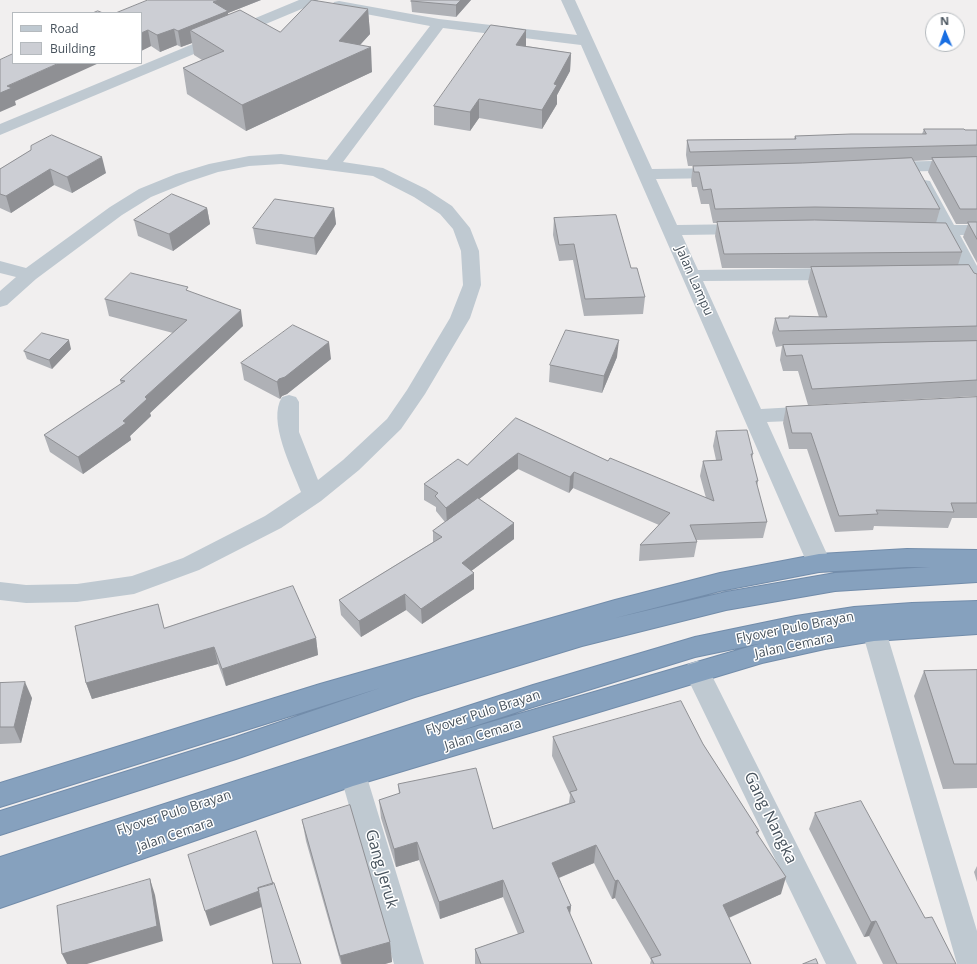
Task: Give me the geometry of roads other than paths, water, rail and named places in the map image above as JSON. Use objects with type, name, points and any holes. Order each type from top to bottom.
[{"type":"highway","points":[[0,795],[320,695],[615,609],[720,582],[819,563],[907,558],[977,560]]},
{"type":"highway","points":[[0,823],[236,748],[413,687],[582,636],[726,601],[835,582],[977,573]]},
{"type":"highway","name":"Flyover Pulo Brayan","points":[[0,870],[526,699],[695,647],[796,626],[854,616],[977,610]]},
{"type":"highway","name":"Jalan Cemara","points":[[0,896],[353,774],[762,652],[874,631],[977,624]]},
{"type":"street","points":[[0,130],[311,0]]},
{"type":"street","points":[[314,0],[439,23],[586,41]]},
{"type":"street","name":"Jalan Lampu","points":[[568,0],[755,416],[819,563]]},
{"type":"street","points":[[332,166],[439,23]]},
{"type":"street","points":[[0,301],[29,275],[116,211],[145,193],[182,178],[215,168],[249,161],[282,159],[377,172],[420,193],[446,210],[461,228],[470,251],[472,285],[460,318],[415,394],[394,424],[351,465],[313,495],[273,522],[191,564],[134,585],[77,594],[26,594],[0,591]]},
{"type":"street","points":[[868,168],[977,165]]},
{"type":"street","points":[[915,166],[949,231],[968,276]]},
{"type":"street","points":[[646,174],[738,172]]},
{"type":"street","points":[[671,230],[765,229]]},
{"type":"street","points":[[903,230],[977,230]]},
{"type":"street","points":[[0,267],[29,275]]},
{"type":"street","points":[[692,276],[853,274]]},
{"type":"street","points":[[289,402],[288,432],[313,495]]},
{"type":"street","points":[[755,416],[834,412]]},
{"type":"street","points":[[874,631],[972,964]]},
{"type":"street","name":"Gang Nangka","points":[[697,671],[842,964]]},
{"type":"street","name":"Gang Jeruk","points":[[353,774],[409,964]]}]
